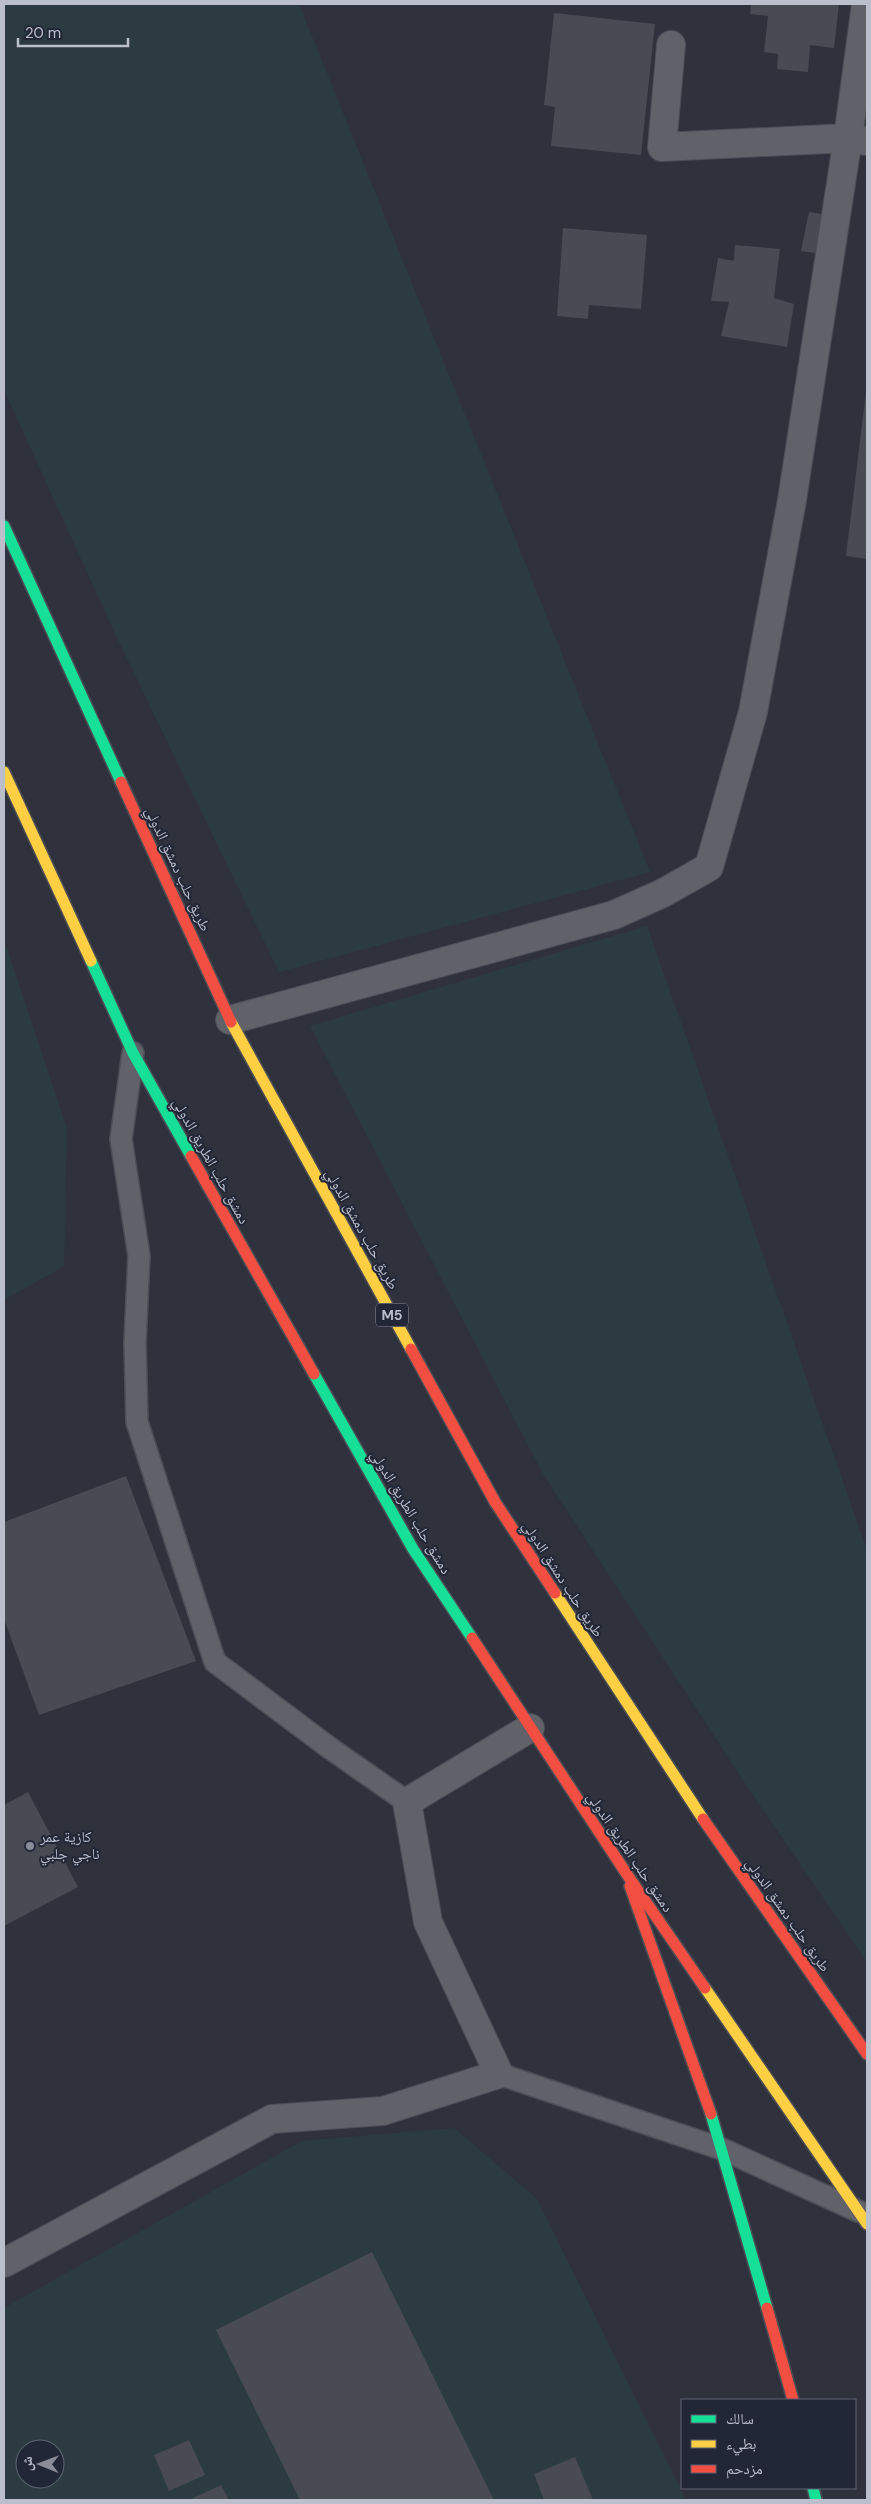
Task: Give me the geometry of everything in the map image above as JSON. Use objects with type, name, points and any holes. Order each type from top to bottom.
[{"type":"main road","name":"طريق حلب دمشق الدولي","points":[[4,526],[230,1020],[495,1502],[702,1818],[867,2054]]},
{"type":"main road","name":"دمشق حلب الطريق الدولي","points":[[4,772],[133,1053],[413,1549],[626,1873],[863,2218]]},
{"type":"main road","points":[[626,1873],[722,2149],[793,2399]]},
{"type":"street","points":[[230,1020],[614,916],[663,893],[709,867],[753,712],[858,140],[866,4]]},
{"type":"street","points":[[671,45],[662,147],[858,140]]},
{"type":"street","points":[[4,2263],[272,2119],[383,2111],[499,2074],[428,1922],[407,1802],[530,1728]]},
{"type":"lane","points":[[133,1053],[120,1139],[138,1256],[135,1343],[137,1422],[215,1662],[407,1802]]},
{"type":"lane","points":[[499,2074],[722,2149],[863,2218]]},
{"type":"shaded area","points":[[4,4],[299,4],[650,872],[279,972],[119,642],[4,390]]},
{"type":"shaded area","points":[[647,926],[867,1550],[867,1962],[747,1786],[543,1474],[310,1026]]},
{"type":"shaded area","points":[[4,939],[67,1129],[64,1266],[4,1300]]},
{"type":"shaded area","points":[[454,2128],[537,2199],[686,2500],[4,2500],[4,2308],[302,2141]]},
{"type":"building","points":[[751,4],[839,4],[834,48],[810,45],[808,72],[777,69],[778,54],[764,52],[768,16],[750,14]]},
{"type":"building","points":[[554,13],[655,24],[641,155],[551,146],[555,107],[544,105]]},
{"type":"building","points":[[809,212],[829,215],[822,254],[801,251]]},
{"type":"building","points":[[563,228],[647,235],[641,309],[589,305],[588,319],[557,316]]},
{"type":"building","points":[[735,245],[780,249],[774,298],[794,304],[787,347],[721,336],[729,302],[711,301],[718,258],[734,261]]},
{"type":"building","points":[[867,392],[867,559],[846,556]]},
{"type":"building","points":[[126,1476],[196,1661],[39,1715],[4,1619],[4,1522]]},
{"type":"building","name":"كازية عمر ناجي جلبي","points":[[28,1792],[78,1887],[4,1926],[4,1805]]},
{"type":"building","points":[[372,2252],[494,2500],[300,2500],[216,2330]]},
{"type":"building","points":[[189,2440],[205,2475],[169,2491],[154,2455]]},
{"type":"building","points":[[575,2457],[593,2500],[544,2500],[534,2474]]},
{"type":"building","points":[[221,2485],[229,2500],[189,2500]]},
{"type":"traffic: fast","points":[[4,526],[121,782]]},
{"type":"traffic: fast","points":[[91,961],[133,1053],[191,1156]]},
{"type":"traffic: fast","points":[[314,1374],[413,1549],[472,1638]]},
{"type":"traffic: fast","points":[[711,2114],[767,2308]]},
{"type":"traffic: fast","points":[[813,2489],[816,2500]]},
{"type":"traffic: slow","points":[[4,772],[91,961]]},
{"type":"traffic: slow","points":[[231,1022],[411,1349]]},
{"type":"traffic: slow","points":[[555,1593],[703,1819]]},
{"type":"traffic: slow","points":[[705,1988],[867,2224]]},
{"type":"traffic: jam","points":[[121,782],[231,1022]]},
{"type":"traffic: jam","points":[[191,1156],[314,1374]]},
{"type":"traffic: jam","points":[[411,1349],[495,1502],[555,1593]]},
{"type":"traffic: jam","points":[[472,1638],[626,1873],[705,1988]]},
{"type":"traffic: jam","points":[[703,1819],[867,2054]]},
{"type":"traffic: jam","points":[[630,1886],[711,2114]]},
{"type":"traffic: jam","points":[[767,2308],[793,2399]]},
{"type":"place","name":"كازية عمر ناجي جلبي","points":[[30,1846]]}]
